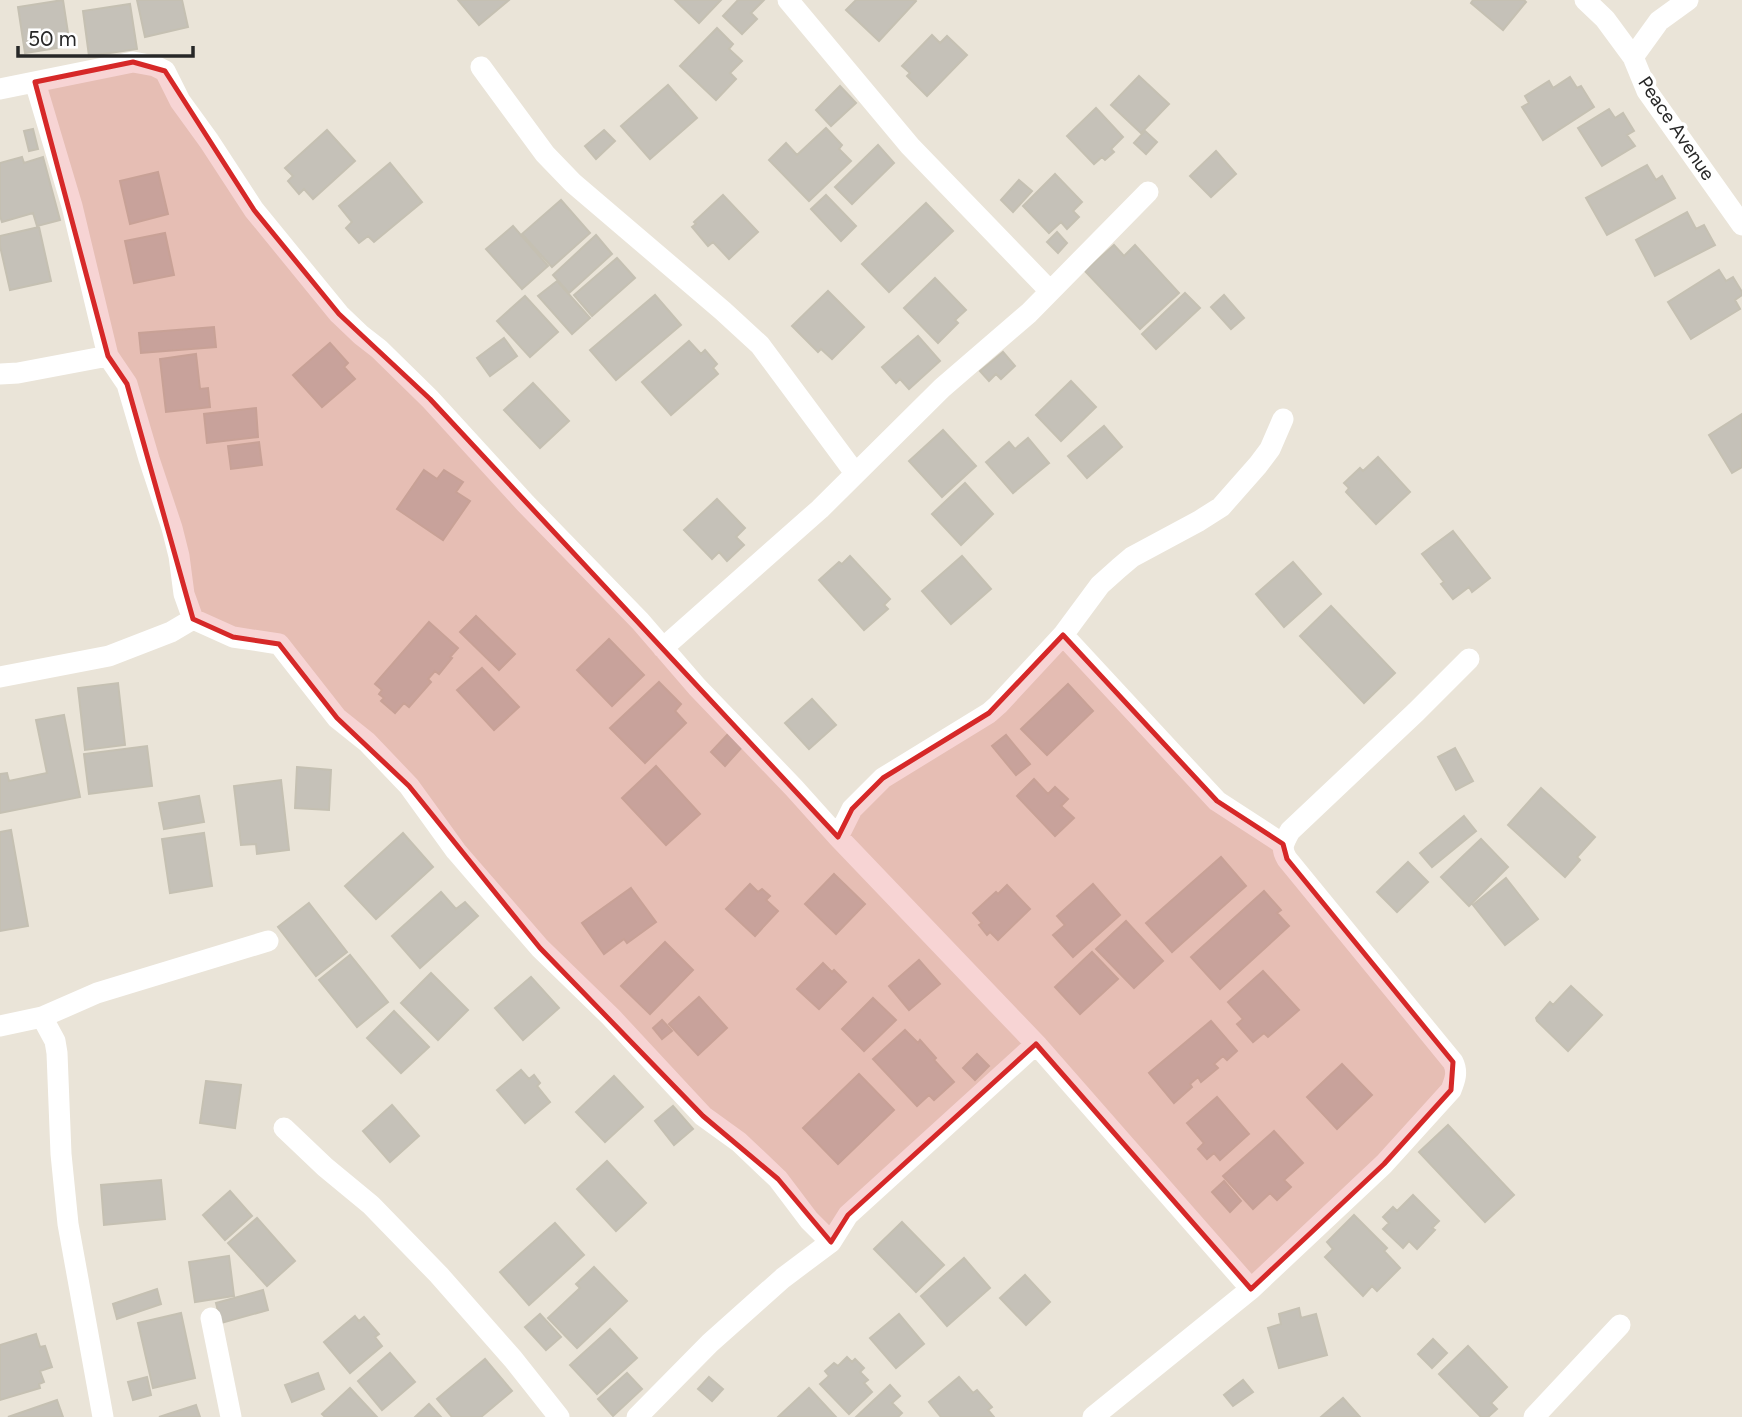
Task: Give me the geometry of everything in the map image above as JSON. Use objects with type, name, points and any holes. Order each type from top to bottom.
[{"type":"street","points":[[788,0],[910,146],[1050,291]]},
{"type":"street","name":"Peace Avenue","points":[[1586,0],[1605,19],[1633,57],[1647,91],[1742,225]]},
{"type":"street","points":[[1633,57],[1659,21],[1688,0]]},
{"type":"street","points":[[0,89],[133,62],[155,66],[165,71],[180,101],[254,211],[339,314],[379,348],[429,399],[640,621],[697,687],[838,837],[1036,1044],[1251,1289]]},
{"type":"street","points":[[481,67],[545,154],[573,183],[760,345],[855,473]]},
{"type":"street","points":[[35,82],[72,206],[108,356],[127,384],[172,528],[184,594],[193,619],[233,637],[279,644],[337,718],[367,742],[409,786],[456,851],[540,948],[611,1017],[703,1116],[739,1142],[778,1179],[808,1220],[831,1242]]},
{"type":"street","points":[[663,648],[820,509],[942,388],[1029,313],[1148,192]]},
{"type":"street","points":[[0,374],[108,356]]},
{"type":"street","points":[[838,837],[852,809],[883,778],[998,705],[1063,635],[1100,586],[1132,557],[1221,507],[1270,449],[1283,419]]},
{"type":"street","points":[[0,677],[109,656],[171,632],[193,619]]},
{"type":"street","points":[[1063,635],[1217,801],[1283,844]]},
{"type":"street","points":[[1093,1417],[1251,1289],[1384,1164],[1451,1090],[1456,1069],[1453,1062],[1287,859],[1283,853],[1283,844],[1290,831],[1469,659]]},
{"type":"street","points":[[0,1026],[42,1017],[97,993],[268,941]]},
{"type":"street","points":[[42,1017],[55,1041],[57,1053],[61,1154],[68,1224],[103,1417]]},
{"type":"street","points":[[637,1417],[710,1343],[783,1278],[831,1242],[848,1215],[1036,1044]]},
{"type":"street","points":[[284,1128],[371,1205],[439,1275],[513,1359],[559,1417]]},
{"type":"street","points":[[211,1318],[231,1417]]},
{"type":"street","points":[[1534,1417],[1620,1325]]},
{"type":"highlighted area","points":[[133,62],[165,71],[254,210],[339,314],[430,399],[838,837],[852,809],[883,778],[989,713],[1063,635],[1217,801],[1283,844],[1287,859],[1453,1062],[1451,1090],[1384,1164],[1251,1289],[1036,1044],[848,1215],[831,1242],[778,1179],[703,1116],[540,948],[409,786],[337,718],[279,644],[233,637],[193,619],[127,384],[108,356],[35,82]]},
{"type":"building","points":[[63,0],[70,46],[25,53],[18,7]]},
{"type":"building","points":[[137,0],[182,0],[188,27],[145,37]]},
{"type":"building","points":[[458,0],[509,0],[479,25]]},
{"type":"building","points":[[675,0],[721,0],[699,23]]},
{"type":"building","points":[[738,0],[764,0],[751,13],[757,19],[742,34],[723,16]]},
{"type":"building","points":[[856,0],[916,1],[879,41],[846,10]]},
{"type":"building","points":[[1473,0],[1526,2],[1503,30],[1471,3]]},
{"type":"building","points":[[130,4],[137,49],[89,56],[83,11]]},
{"type":"building","points":[[717,28],[733,44],[729,49],[742,61],[730,73],[736,79],[716,100],[680,66]]},
{"type":"building","points":[[932,35],[940,43],[947,36],[967,55],[927,96],[907,76],[910,73],[902,66]]},
{"type":"building","points":[[1139,76],[1169,104],[1141,133],[1111,105]]},
{"type":"building","points":[[1570,77],[1577,88],[1581,86],[1594,107],[1543,140],[1522,107],[1529,103],[1525,96],[1549,81],[1553,88]]},
{"type":"building","points":[[668,85],[697,118],[650,159],[621,126]]},
{"type":"building","points":[[840,86],[856,103],[831,126],[816,110]]},
{"type":"building","points":[[1096,108],[1123,137],[1111,149],[1114,152],[1105,160],[1102,157],[1094,164],[1067,136]]},
{"type":"building","points":[[1609,109],[1615,118],[1623,113],[1634,131],[1627,135],[1635,146],[1602,166],[1578,128]]},
{"type":"building","points":[[826,128],[842,145],[839,149],[851,161],[809,201],[769,160],[786,143],[797,155]]},
{"type":"building","points":[[33,129],[38,149],[29,151],[24,131]]},
{"type":"building","points":[[327,130],[355,161],[313,199],[304,189],[299,194],[288,181],[293,176],[285,168]]},
{"type":"building","points":[[604,130],[615,141],[596,159],[585,146]]},
{"type":"building","points":[[1145,131],[1157,142],[1146,154],[1134,143]]},
{"type":"building","points":[[878,145],[894,163],[852,204],[835,187]]},
{"type":"building","points":[[1216,151],[1236,174],[1211,197],[1190,176]]},
{"type":"building","points":[[22,157],[24,163],[43,157],[60,220],[37,226],[33,213],[2,222],[0,163]]},
{"type":"building","points":[[390,163],[422,202],[374,242],[368,236],[359,243],[346,228],[352,222],[339,206]]},
{"type":"building","points":[[1647,165],[1656,180],[1662,176],[1675,198],[1607,235],[1586,198]]},
{"type":"building","points":[[158,172],[168,214],[130,224],[120,181]]},
{"type":"building","points":[[1055,174],[1082,202],[1073,211],[1079,217],[1067,229],[1061,222],[1049,233],[1023,206]]},
{"type":"building","points":[[1019,180],[1032,191],[1013,212],[1001,200]]},
{"type":"building","points":[[723,195],[758,232],[729,259],[713,242],[708,246],[692,227]]},
{"type":"building","points":[[826,195],[856,226],[841,241],[811,209]]},
{"type":"building","points":[[561,200],[590,233],[552,267],[522,234]]},
{"type":"building","points":[[926,203],[953,231],[889,292],[862,264]]},
{"type":"building","points":[[1687,212],[1696,229],[1704,225],[1715,245],[1655,276],[1636,240]]},
{"type":"building","points":[[513,226],[548,266],[522,289],[486,249]]},
{"type":"building","points":[[39,227],[51,281],[10,290],[0,236]]},
{"type":"building","points":[[1057,232],[1067,243],[1058,253],[1047,242]]},
{"type":"building","points":[[165,233],[174,275],[134,283],[125,241]]},
{"type":"building","points":[[596,235],[612,254],[569,293],[553,275]]},
{"type":"building","points":[[1114,245],[1124,256],[1135,245],[1179,293],[1140,329],[1085,271]]},
{"type":"building","points":[[617,258],[635,278],[592,316],[574,295]]},
{"type":"building","points":[[1719,270],[1726,281],[1733,277],[1742,292],[1735,300],[1740,309],[1691,339],[1668,302]]},
{"type":"building","points":[[935,278],[966,310],[955,320],[958,323],[938,343],[904,308]]},
{"type":"building","points":[[557,281],[590,318],[572,334],[538,296]]},
{"type":"building","points":[[828,291],[864,327],[832,359],[821,349],[818,352],[792,326]]},
{"type":"building","points":[[1185,293],[1200,308],[1156,349],[1142,334]]},
{"type":"building","points":[[655,295],[681,325],[616,380],[590,350]]},
{"type":"building","points":[[1224,295],[1244,318],[1231,329],[1211,307]]},
{"type":"building","points":[[525,296],[558,332],[530,357],[497,321]]},
{"type":"building","points":[[214,327],[216,347],[141,353],[139,333]]},
{"type":"building","points":[[918,336],[940,361],[909,389],[900,379],[896,383],[882,367]]},
{"type":"building","points":[[504,338],[517,356],[490,376],[477,358]]},
{"type":"building","points":[[689,341],[701,354],[705,350],[717,364],[713,368],[718,374],[671,415],[642,382]]},
{"type":"building","points":[[330,343],[348,363],[344,367],[355,379],[322,407],[293,375]]},
{"type":"building","points":[[1003,352],[1015,366],[1001,379],[996,374],[989,381],[980,371]]},
{"type":"building","points":[[196,354],[200,389],[208,388],[210,407],[166,412],[160,359]]},
{"type":"building","points":[[1071,381],[1096,407],[1061,441],[1036,415]]},
{"type":"building","points":[[533,383],[569,421],[540,448],[504,410]]},
{"type":"building","points":[[256,408],[258,437],[207,443],[204,414]]},
{"type":"building","points":[[1742,414],[1742,467],[1732,473],[1709,435]]},
{"type":"building","points":[[1104,426],[1122,447],[1087,478],[1068,456]]},
{"type":"building","points":[[943,430],[976,466],[942,497],[909,461]]},
{"type":"building","points":[[1028,438],[1049,463],[1013,493],[986,462],[1009,442],[1015,449]]},
{"type":"building","points":[[259,442],[262,465],[231,469],[228,446]]},
{"type":"building","points":[[1378,457],[1410,492],[1376,524],[1346,492],[1349,488],[1344,483],[1360,468],[1363,471]]},
{"type":"building","points":[[424,470],[437,479],[444,470],[463,482],[456,492],[470,501],[443,540],[397,509]]},
{"type":"building","points":[[965,483],[993,514],[961,545],[932,514]]},
{"type":"building","points":[[717,499],[745,528],[736,537],[744,545],[727,561],[719,552],[712,559],[684,530]]},
{"type":"building","points":[[1453,531],[1490,578],[1472,592],[1469,587],[1453,599],[1441,584],[1444,582],[1422,554]]},
{"type":"building","points":[[850,556],[890,599],[884,605],[888,609],[864,630],[819,580]]},
{"type":"building","points":[[962,556],[991,589],[951,624],[922,591]]},
{"type":"building","points":[[1293,562],[1321,594],[1284,627],[1256,594]]},
{"type":"building","points":[[1331,606],[1395,673],[1364,703],[1300,636]]},
{"type":"building","points":[[476,616],[515,654],[499,670],[460,632]]},
{"type":"building","points":[[429,622],[458,648],[439,674],[435,671],[428,679],[431,682],[409,707],[404,703],[395,713],[381,701],[384,698],[379,694],[382,690],[375,684]]},
{"type":"building","points":[[609,639],[644,675],[612,706],[577,670]]},
{"type":"building","points":[[482,668],[519,707],[494,730],[457,690]]},
{"type":"building","points":[[659,682],[681,704],[675,711],[686,723],[645,763],[610,728]]},
{"type":"building","points":[[118,683],[125,745],[85,750],[78,688]]},
{"type":"building","points":[[1068,684],[1093,711],[1047,755],[1021,729]]},
{"type":"building","points":[[812,699],[836,725],[809,749],[785,723]]},
{"type":"building","points":[[64,715],[80,797],[0,813],[0,774],[7,773],[9,781],[47,773],[36,720]]},
{"type":"building","points":[[729,733],[743,746],[725,766],[711,752]]},
{"type":"building","points":[[1006,735],[1030,764],[1016,775],[992,746]]},
{"type":"building","points":[[147,746],[152,786],[89,794],[84,754]]},
{"type":"building","points":[[1455,748],[1473,781],[1456,790],[1438,757]]},
{"type":"building","points":[[656,766],[700,814],[666,845],[622,798]]},
{"type":"building","points":[[297,767],[331,770],[329,810],[295,808]]},
{"type":"building","points":[[1034,779],[1048,794],[1055,787],[1068,799],[1061,806],[1074,818],[1055,836],[1017,796]]},
{"type":"building","points":[[281,780],[289,850],[257,854],[256,844],[241,845],[234,786]]},
{"type":"building","points":[[1541,788],[1595,837],[1577,857],[1580,860],[1565,877],[1508,825]]},
{"type":"building","points":[[199,796],[204,822],[164,829],[159,803]]},
{"type":"building","points":[[1464,816],[1476,831],[1432,867],[1420,853]]},
{"type":"building","points":[[11,830],[28,926],[0,931],[0,832]]},
{"type":"building","points":[[204,833],[212,886],[170,893],[162,839]]},
{"type":"building","points":[[403,833],[433,867],[376,919],[345,886]]},
{"type":"building","points":[[1481,839],[1508,867],[1469,906],[1441,877]]},
{"type":"building","points":[[1221,857],[1246,886],[1172,952],[1146,923]]},
{"type":"building","points":[[1408,862],[1428,882],[1397,912],[1377,892]]},
{"type":"building","points":[[834,874],[865,904],[836,934],[805,904]]},
{"type":"building","points":[[1506,878],[1538,919],[1505,945],[1473,905]]},
{"type":"building","points":[[750,884],[758,892],[762,889],[770,896],[766,900],[778,911],[755,936],[726,909]]},
{"type":"building","points":[[1093,884],[1120,915],[1073,957],[1053,935],[1065,925],[1057,916]]},
{"type":"building","points":[[1007,885],[1030,909],[998,940],[990,932],[987,935],[979,925],[982,923],[973,913]]},
{"type":"building","points":[[631,888],[656,922],[627,943],[624,939],[604,954],[582,923]]},
{"type":"building","points":[[1264,891],[1281,910],[1277,913],[1289,926],[1220,989],[1191,957]]},
{"type":"building","points":[[441,892],[456,909],[465,902],[478,916],[420,968],[392,936]]},
{"type":"building","points":[[309,903],[347,952],[316,976],[278,927]]},
{"type":"building","points":[[1126,921],[1163,961],[1134,988],[1096,949]]},
{"type":"building","points":[[665,942],[693,970],[650,1014],[621,986]]},
{"type":"building","points":[[1092,952],[1118,979],[1080,1014],[1055,987]]},
{"type":"building","points":[[350,955],[388,1002],[357,1027],[319,980]]},
{"type":"building","points":[[919,960],[940,984],[909,1010],[889,986]]},
{"type":"building","points":[[823,963],[846,982],[819,1009],[797,989]]},
{"type":"building","points":[[1263,971],[1299,1010],[1268,1037],[1264,1033],[1253,1042],[1237,1024],[1243,1019],[1228,1002]]},
{"type":"building","points":[[431,973],[468,1010],[438,1040],[401,1003]]},
{"type":"building","points":[[531,977],[559,1008],[523,1040],[495,1008]]},
{"type":"building","points":[[1571,986],[1602,1015],[1568,1051],[1536,1018],[1550,1002],[1553,1005]]},
{"type":"building","points":[[699,997],[727,1028],[698,1055],[669,1024]]},
{"type":"building","points":[[873,998],[896,1020],[864,1051],[842,1029]]},
{"type":"building","points":[[394,1011],[429,1047],[401,1073],[367,1038]]},
{"type":"building","points":[[662,1020],[672,1031],[662,1039],[653,1028]]},
{"type":"building","points":[[1211,1021],[1237,1051],[1227,1060],[1223,1056],[1214,1064],[1218,1068],[1201,1082],[1198,1077],[1190,1084],[1192,1087],[1174,1103],[1149,1073]]},
{"type":"building","points":[[905,1030],[918,1043],[920,1040],[954,1082],[934,1100],[929,1095],[917,1106],[873,1059]]},
{"type":"building","points":[[977,1054],[989,1066],[975,1080],[963,1068]]},
{"type":"building","points":[[1342,1064],[1372,1095],[1337,1129],[1307,1097]]},
{"type":"building","points":[[521,1070],[529,1079],[534,1075],[540,1083],[537,1086],[550,1102],[525,1123],[497,1090]]},
{"type":"building","points":[[859,1074],[894,1110],[838,1164],[803,1128]]},
{"type":"building","points":[[614,1076],[643,1107],[605,1142],[576,1112]]},
{"type":"building","points":[[206,1081],[241,1085],[235,1128],[200,1123]]},
{"type":"building","points":[[1217,1097],[1249,1134],[1220,1160],[1214,1153],[1207,1159],[1198,1149],[1204,1143],[1187,1123]]},
{"type":"building","points":[[392,1105],[419,1136],[390,1162],[363,1131]]},
{"type":"building","points":[[673,1106],[693,1129],[674,1145],[655,1121]]},
{"type":"building","points":[[1448,1125],[1514,1195],[1485,1222],[1419,1152]]},
{"type":"building","points":[[1274,1131],[1303,1163],[1284,1180],[1291,1187],[1277,1200],[1270,1193],[1253,1209],[1223,1176]]},
{"type":"building","points":[[607,1161],[646,1203],[616,1231],[577,1189]]},
{"type":"building","points":[[161,1180],[165,1219],[104,1225],[101,1185]]},
{"type":"building","points":[[1224,1181],[1241,1201],[1230,1212],[1212,1192]]},
{"type":"building","points":[[230,1191],[252,1216],[225,1240],[203,1215]]},
{"type":"building","points":[[1413,1195],[1439,1221],[1432,1228],[1435,1230],[1417,1249],[1409,1241],[1403,1248],[1383,1229],[1389,1223],[1383,1217],[1393,1207],[1397,1211]]},
{"type":"building","points":[[1354,1215],[1387,1248],[1384,1251],[1400,1268],[1377,1291],[1372,1286],[1363,1296],[1325,1257],[1333,1249],[1327,1242]]},
{"type":"building","points":[[257,1218],[295,1261],[267,1286],[228,1243]]},
{"type":"building","points":[[902,1222],[944,1265],[916,1292],[874,1249]]},
{"type":"building","points":[[555,1223],[584,1255],[529,1305],[500,1272]]},
{"type":"building","points":[[229,1256],[234,1296],[195,1302],[189,1262]]},
{"type":"building","points":[[964,1258],[990,1288],[947,1326],[921,1296]]},
{"type":"building","points":[[594,1267],[627,1301],[577,1348],[548,1318],[580,1288],[576,1284]]},
{"type":"building","points":[[1025,1275],[1050,1302],[1026,1325],[1000,1298]]},
{"type":"building","points":[[157,1289],[161,1304],[117,1319],[113,1304]]},
{"type":"building","points":[[263,1290],[268,1310],[221,1323],[216,1303]]},
{"type":"building","points":[[1299,1308],[1301,1318],[1316,1314],[1327,1355],[1279,1368],[1268,1328],[1281,1324],[1279,1314]]},
{"type":"building","points":[[181,1313],[195,1378],[153,1388],[138,1323]]},
{"type":"building","points":[[540,1314],[561,1337],[546,1350],[525,1327]]},
{"type":"building","points":[[899,1314],[924,1344],[896,1368],[870,1338]]},
{"type":"building","points":[[355,1316],[359,1321],[364,1317],[379,1334],[375,1337],[382,1346],[350,1373],[324,1342]]},
{"type":"building","points":[[610,1329],[637,1358],[597,1394],[570,1365]]},
{"type":"building","points":[[36,1334],[40,1347],[45,1346],[52,1367],[40,1371],[44,1382],[39,1384],[40,1388],[0,1400],[0,1345]]},
{"type":"building","points":[[1433,1339],[1447,1353],[1432,1368],[1418,1354]]},
{"type":"building","points":[[1468,1346],[1507,1387],[1491,1403],[1497,1409],[1488,1417],[1481,1417],[1439,1374]]},
{"type":"building","points":[[390,1353],[415,1382],[382,1410],[358,1381]]},
{"type":"building","points":[[847,1357],[852,1362],[855,1359],[864,1368],[860,1372],[868,1380],[864,1383],[872,1392],[849,1414],[820,1384],[829,1376],[825,1371],[834,1363],[838,1366]]},
{"type":"building","points":[[485,1359],[512,1391],[481,1417],[452,1417],[437,1399]]},
{"type":"building","points":[[318,1373],[324,1389],[292,1402],[285,1385]]},
{"type":"building","points":[[627,1373],[642,1389],[613,1416],[598,1399]]},
{"type":"building","points":[[147,1377],[151,1395],[133,1400],[128,1382]]},
{"type":"building","points":[[709,1377],[723,1389],[712,1401],[698,1389]]},
{"type":"building","points":[[959,1377],[973,1393],[977,1390],[992,1407],[988,1410],[994,1417],[941,1417],[929,1402]]},
{"type":"building","points":[[1243,1380],[1253,1392],[1233,1406],[1224,1395]]},
{"type":"building","points":[[890,1385],[900,1396],[892,1403],[902,1413],[898,1417],[856,1417]]},
{"type":"building","points":[[350,1388],[377,1417],[325,1417],[322,1414]]},
{"type":"building","points":[[809,1388],[836,1417],[778,1417]]},
{"type":"building","points":[[1343,1398],[1360,1417],[1321,1417]]},
{"type":"building","points":[[57,1400],[63,1417],[8,1417]]},
{"type":"building","points":[[429,1404],[441,1417],[415,1417]]},
{"type":"building","points":[[196,1405],[200,1417],[159,1417]]}]
